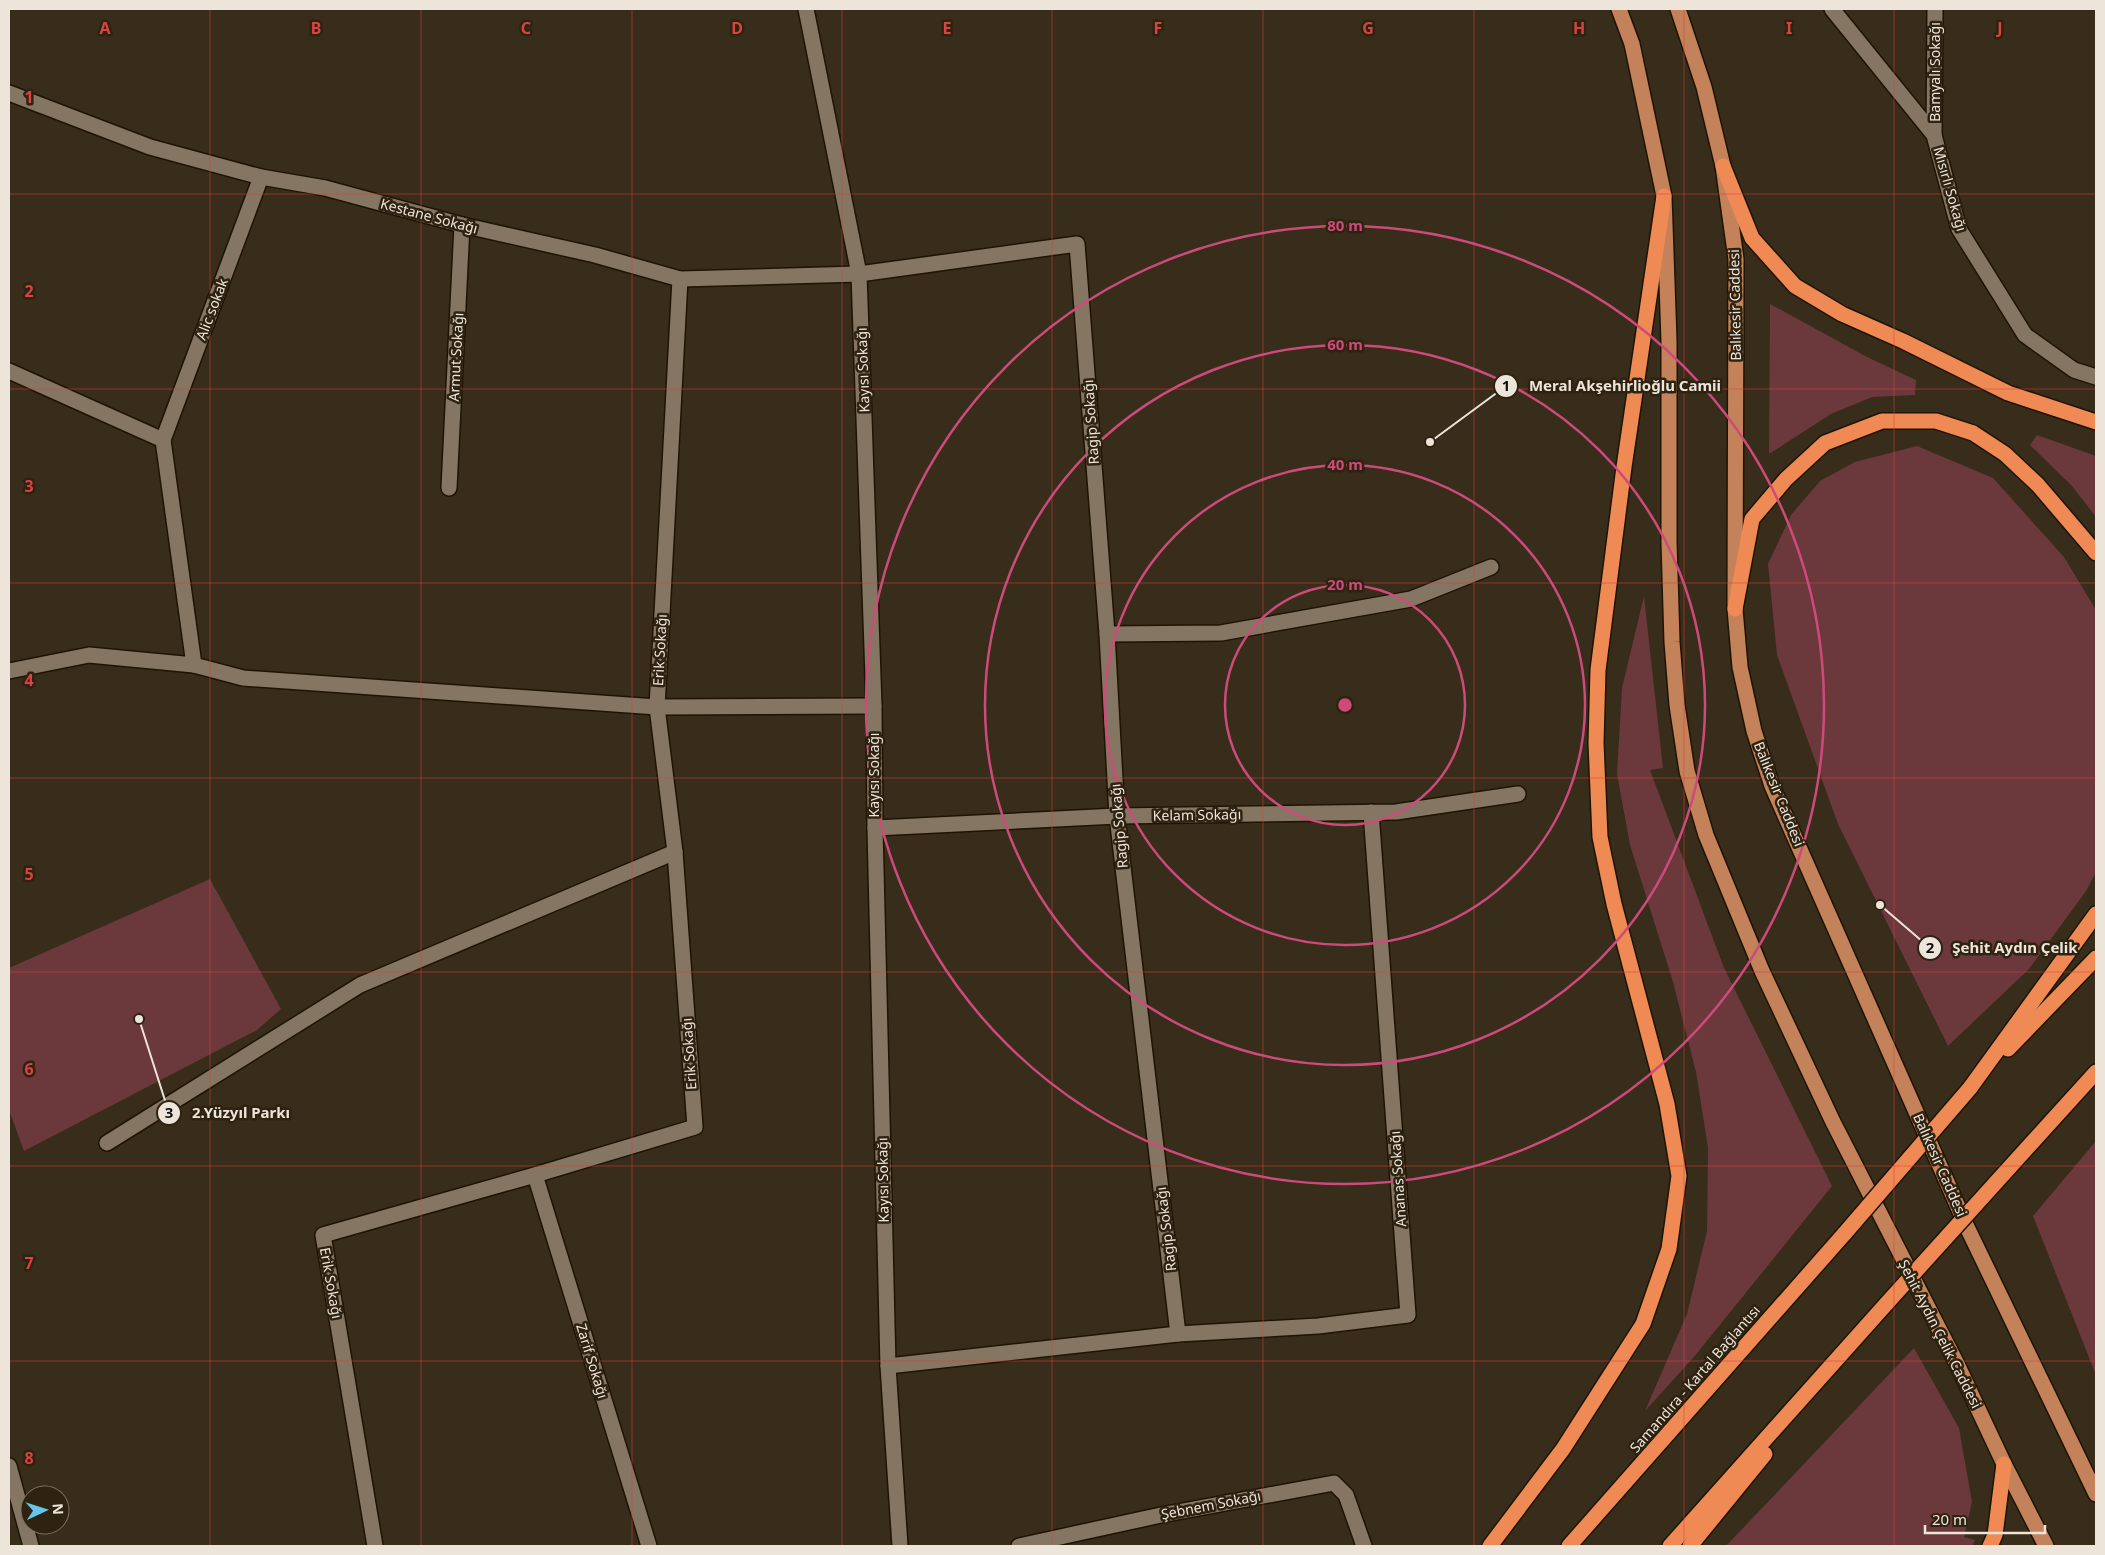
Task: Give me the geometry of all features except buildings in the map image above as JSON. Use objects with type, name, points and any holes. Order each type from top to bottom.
[{"type":"highway","points":[[1723,166],[1752,238],[1795,286],[1842,314],[1903,341],[2008,393],[2096,422]]},
{"type":"highway","points":[[1490,1546],[1563,1449],[1643,1324],[1669,1249],[1679,1176],[1667,1104],[1614,904],[1602,846],[1596,753],[1598,670],[1624,467],[1664,196]]},
{"type":"highway","points":[[1735,609],[1752,519],[1786,479],[1825,443],[1882,421],[1936,421],[1973,433],[2005,454],[2038,485],[2096,553]]},
{"type":"highway","points":[[1970,1088],[2096,914]]},
{"type":"highway","points":[[1970,1088],[2096,958]]},
{"type":"highway","points":[[1670,1546],[2096,1072]]},
{"type":"highway","name":"Samandıra - Kartal Bağlantısı","points":[[1569,1546],[1970,1088]]},
{"type":"highway","points":[[1690,1546],[1887,1303]]},
{"type":"highway","points":[[1990,1546],[1995,1535],[2004,1464]]},
{"type":"main road","points":[[1619,9],[1632,44],[1664,196]]},
{"type":"main road","name":"Balıkesir Caddesi","points":[[1678,9],[1704,87],[1723,166],[1736,259],[1735,609],[1744,686],[1754,731],[1772,786],[1966,1225],[2096,1494]]},
{"type":"main road","name":"Şehit Aydın Çelik Caddesi","points":[[1664,196],[1669,341],[1667,423],[1671,615],[1677,705],[1687,770],[1706,835],[1762,971],[1833,1122],[1957,1364],[2004,1464],[2046,1546]]},
{"type":"street","name":"Kayısı Sokağı","points":[[806,9],[859,274],[874,706],[875,828],[888,1366],[900,1546]]},
{"type":"street","name":"Mısırlı Sokağı","points":[[1832,9],[1934,135],[1959,229],[2025,335],[2074,370],[2096,377]]},
{"type":"street","name":"Bamyalı Sokağı","points":[[1934,135],[1935,9]]},
{"type":"street","name":"Kestane Sokağı","points":[[9,93],[150,147],[261,177],[325,188],[462,225],[595,255],[680,279],[859,274]]},
{"type":"street","name":"Alic sokak","points":[[163,440],[261,177]]},
{"type":"street","name":"Armut Sokağı","points":[[449,488],[462,225]]},
{"type":"street","name":"Ragip Sokağı","points":[[859,274],[1077,244],[1107,634],[1117,816],[1178,1334]]},
{"type":"street","name":"Erik Sokağı","points":[[375,1546],[323,1235],[695,1127],[675,852],[657,707],[680,279]]},
{"type":"street","points":[[9,371],[163,440],[194,665]]},
{"type":"street","points":[[1107,634],[1221,633],[1411,600],[1491,567]]},
{"type":"street","points":[[9,671],[88,655],[194,665],[243,678],[657,707],[874,706]]},
{"type":"street","name":"Kelam Sokağı","points":[[875,828],[1117,816],[1396,812],[1518,794]]},
{"type":"street","name":"Ananas Sokağı","points":[[1178,1334],[1318,1326],[1408,1315],[1371,812]]},
{"type":"street","points":[[107,1143],[360,985],[675,852]]},
{"type":"street","name":"Zarif Sokağı","points":[[535,1175],[649,1546]]},
{"type":"street","points":[[888,1366],[1178,1334]]},
{"type":"street","points":[[10,1472],[31,1546]]},
{"type":"street","name":"Şebnem Sokağı","points":[[1023,1546],[1161,1515],[1334,1483],[1346,1495],[1364,1546]]},
{"type":"shaded area","points":[[1770,304],[1867,357],[1916,380],[1915,395],[1872,397],[1831,414],[1769,454]]},
{"type":"shaded area","points":[[2037,435],[2096,456],[2096,517],[2072,486],[2030,445]]},
{"type":"shaded area","points":[[1917,446],[1993,478],[2064,557],[2096,610],[2096,872],[2086,891],[2029,969],[1948,1046],[1838,824],[1777,655],[1768,564],[1791,515],[1820,481],[1855,462]]},
{"type":"shaded area","points":[[1644,596],[1663,768],[1650,770],[1724,968],[1832,1186],[1694,1357],[1645,1411],[1687,1314],[1707,1231],[1708,1148],[1696,1072],[1673,982],[1630,845],[1617,774],[1622,688]]},
{"type":"shaded area","points":[[210,879],[281,1009],[257,1030],[24,1151],[9,1110],[9,968]]},
{"type":"shaded area","points":[[2096,1141],[2096,1375],[2033,1216]]},
{"type":"shaded area","points":[[1914,1348],[1959,1428],[1972,1502],[1964,1537],[1975,1540],[1972,1546],[1726,1546]]},
{"type":"place","name":"Meral Akşehirlioğlu Camii","points":[[1430,442]]},
{"type":"place","name":"Şehit Aydın Çelik","points":[[1880,905]]},
{"type":"place","name":"2.Yüzyıl Parkı","points":[[139,1019]]}]
